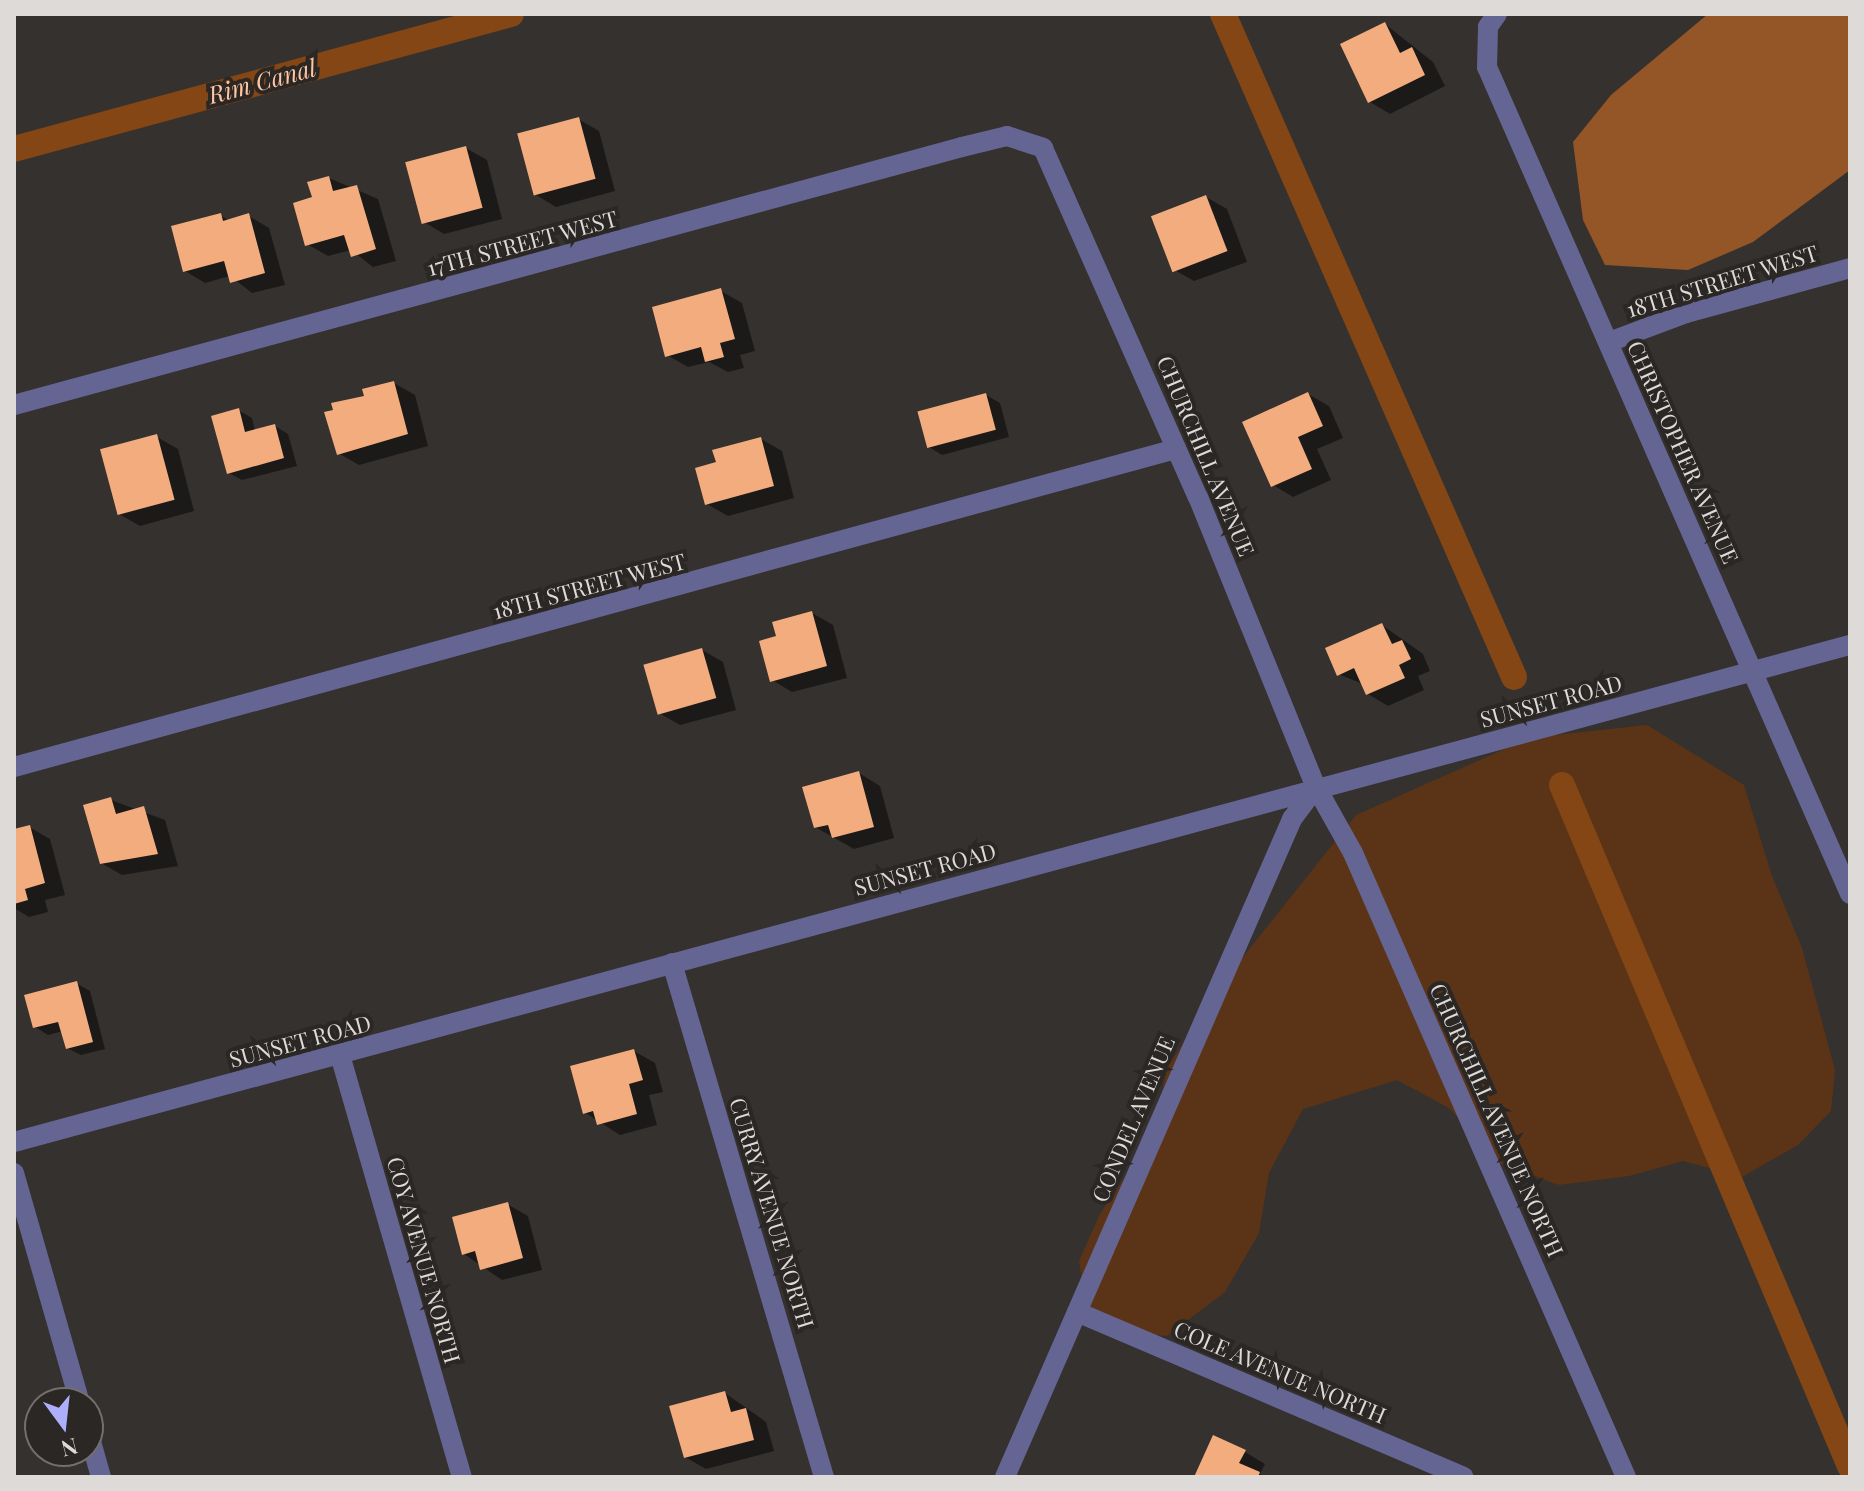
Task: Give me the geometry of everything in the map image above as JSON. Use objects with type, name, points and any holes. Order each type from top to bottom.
[{"type":"street","name":"CHRISTOPHER AVENUE","points":[[1492,20],[1487,67],[1850,894]]},
{"type":"street","name":"17TH STREET WEST","points":[[14,405],[1007,136],[1043,148]]},
{"type":"street","name":"CHURCHILL AVENUE","points":[[1043,148],[1176,449],[1316,787]]},
{"type":"street","name":"18TH STREET WEST","points":[[1609,342],[1686,313],[1850,268]]},
{"type":"street","name":"18TH STREET WEST","points":[[14,767],[1176,449]]},
{"type":"street","name":"SUNSET ROAD","points":[[14,1142],[1316,787],[1850,645]]},
{"type":"street","name":"CONDEL AVENUE","points":[[1005,1477],[1292,819],[1316,787]]},
{"type":"street","name":"CHURCHILL AVENUE NORTH","points":[[1316,787],[1353,853],[1626,1477]]},
{"type":"street","name":"CURRY AVENUE NORTH","points":[[672,963],[824,1477]]},
{"type":"street","name":"COY AVENUE NORTH","points":[[340,1055],[462,1477]]},
{"type":"street","points":[[14,1173],[75,1387]]},
{"type":"street","name":"COLE AVENUE NORTH","points":[[1077,1312],[1463,1477]]},
{"type":"shaded area","points":[[1708,14],[1850,14],[1850,170],[1753,242],[1688,270],[1605,265],[1583,220],[1573,142],[1611,95]]},
{"type":"shaded area","points":[[1647,725],[1744,785],[1772,876],[1802,948],[1835,1070],[1831,1111],[1798,1145],[1742,1177],[1683,1161],[1629,1176],[1559,1185],[1501,1164],[1449,1108],[1397,1080],[1303,1109],[1269,1173],[1259,1233],[1225,1292],[1167,1336],[1127,1332],[1087,1309],[1079,1261],[1100,1214],[1154,1134],[1167,1068],[1220,986],[1356,815],[1507,748],[1555,735]]},
{"type":"building","points":[[1385,22],[1400,53],[1412,47],[1425,75],[1368,103],[1340,44]]},
{"type":"building","points":[[579,117],[596,179],[534,195],[517,134]]},
{"type":"building","points":[[466,146],[483,208],[422,224],[405,162]]},
{"type":"building","points":[[329,176],[333,191],[357,185],[376,249],[351,257],[344,235],[305,246],[293,203],[312,197],[307,182]]},
{"type":"building","points":[[1206,195],[1228,251],[1172,272],[1151,216]]},
{"type":"building","points":[[221,213],[223,221],[249,213],[265,273],[230,283],[224,261],[183,272],[171,226]]},
{"type":"building","points":[[721,288],[735,339],[720,343],[724,357],[705,362],[701,347],[665,357],[652,307]]},
{"type":"building","points":[[394,381],[408,434],[337,455],[324,412],[333,410],[331,403],[364,396],[362,389]]},
{"type":"building","points":[[1308,392],[1323,426],[1298,437],[1312,469],[1271,487],[1242,422]]},
{"type":"building","points":[[986,393],[996,430],[927,448],[917,411]]},
{"type":"building","points":[[239,408],[245,432],[275,424],[284,458],[227,474],[211,416]]},
{"type":"building","points":[[157,434],[175,500],[118,515],[100,449]]},
{"type":"building","points":[[761,437],[774,486],[705,505],[695,468],[716,462],[712,450]]},
{"type":"building","points":[[812,611],[827,666],[770,682],[759,641],[776,636],[772,622]]},
{"type":"building","points":[[1382,623],[1392,644],[1402,640],[1411,659],[1399,665],[1405,678],[1366,695],[1354,668],[1337,676],[1325,648]]},
{"type":"building","points":[[702,648],[716,698],[658,715],[643,665]]},
{"type":"building","points":[[859,771],[874,827],[832,838],[828,825],[814,828],[802,787]]},
{"type":"building","points":[[111,797],[116,814],[144,806],[158,854],[100,864],[83,805]]},
{"type":"building","points":[[30,825],[45,883],[25,889],[28,900],[14,904],[14,829]]},
{"type":"building","points":[[77,981],[93,1042],[66,1049],[58,1022],[33,1028],[24,995]]},
{"type":"building","points":[[634,1049],[643,1080],[629,1084],[637,1114],[597,1125],[593,1111],[583,1114],[570,1066]]},
{"type":"building","points":[[508,1202],[523,1258],[480,1270],[475,1251],[462,1255],[452,1217]]},
{"type":"building","points":[[725,1391],[731,1412],[746,1408],[754,1440],[684,1458],[669,1406]]},
{"type":"building","points":[[1213,1435],[1246,1450],[1239,1463],[1260,1472],[1258,1477],[1194,1477]]},
{"type":"waterway","name":"Rim Canal","points":[[14,149],[511,14]]},
{"type":"waterway","points":[[1223,14],[1514,677]]},
{"type":"waterway","points":[[1562,785],[1850,1466]]}]
